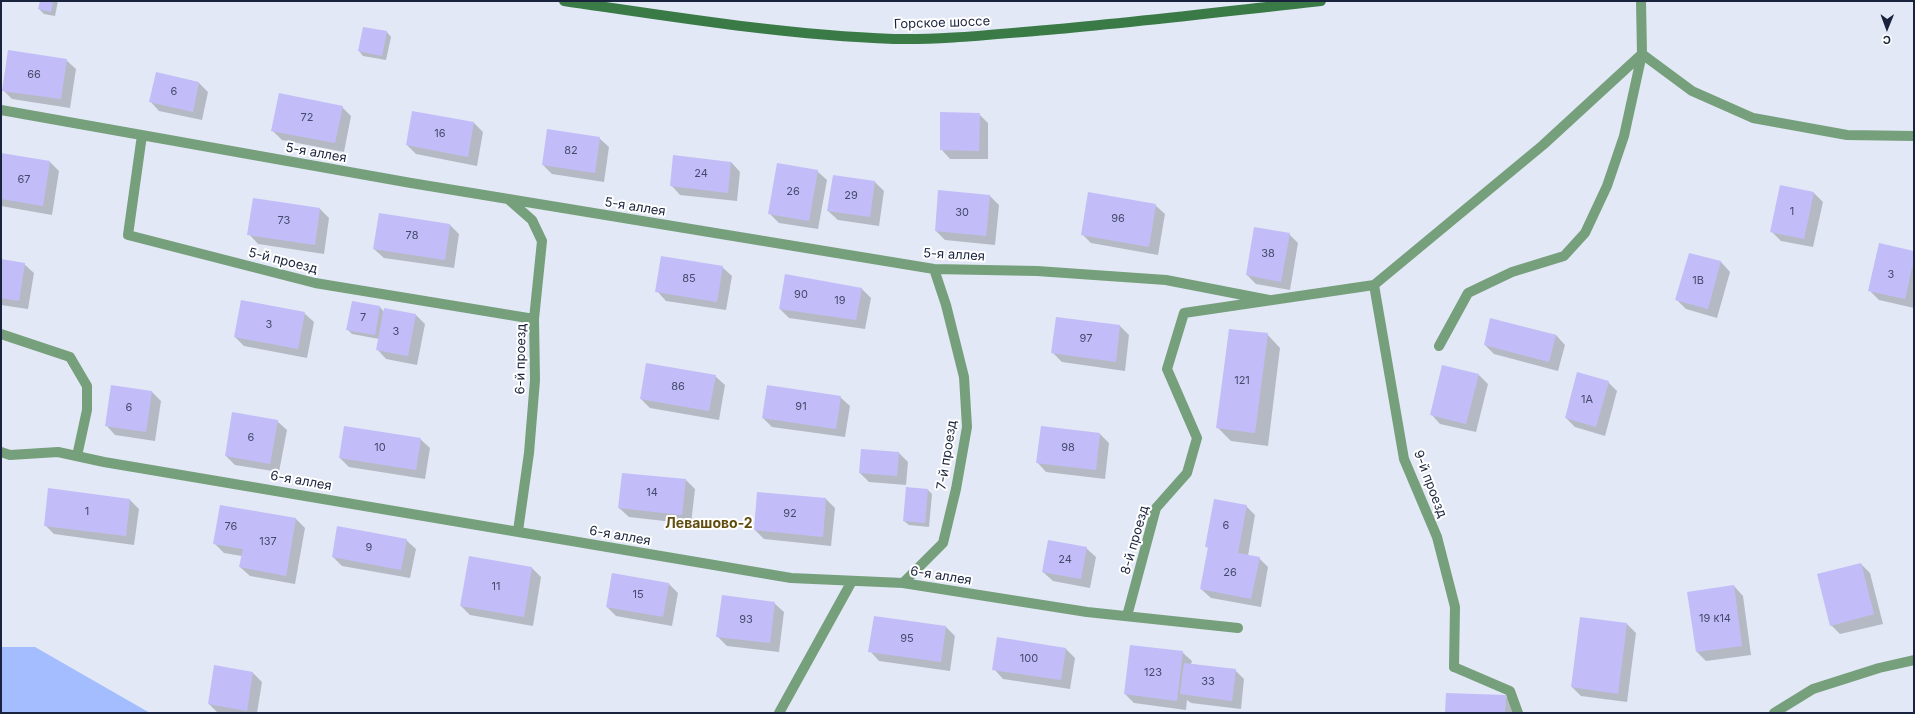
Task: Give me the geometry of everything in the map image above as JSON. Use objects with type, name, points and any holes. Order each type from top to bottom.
[{"type":"main road","name":"Горское шоссе","points":[[564,1],[694,20],[820,34],[895,39],[964,37],[1048,30],[1321,1]]},
{"type":"street","points":[[1439,346],[1468,293],[1512,272],[1564,256],[1586,233],[1607,186],[1624,136],[1642,54],[1640,1]]},
{"type":"street","points":[[1642,54],[1692,91],[1753,118],[1847,135],[1914,136]]},
{"type":"street","points":[[1269,300],[1374,285],[1543,145],[1642,54]]},
{"type":"street","name":"5-я аллея","points":[[1,110],[508,199],[934,269],[1037,271],[1166,280],[1269,300]]},
{"type":"street","name":"5-й проезд","points":[[142,134],[128,235],[315,283],[534,319]]},
{"type":"street","name":"6-й проезд","points":[[508,199],[532,220],[542,241],[534,319],[535,380],[529,453],[518,532]]},
{"type":"street","name":"7-й проезд","points":[[903,583],[943,543],[956,489],[967,426],[964,377],[946,305],[934,269]]},
{"type":"street","name":"9-й проезд","points":[[1374,285],[1404,459],[1436,536],[1455,607],[1454,667],[1510,691],[1518,713]]},
{"type":"street","name":"8-й проезд","points":[[1127,616],[1156,508],[1187,473],[1197,438],[1167,369],[1184,313],[1269,300]]},
{"type":"street","points":[[1,334],[70,357],[87,386],[87,410],[77,456]]},
{"type":"street","name":"6-я аллея","points":[[1,452],[10,455],[58,452],[792,578],[903,583],[1087,612],[1238,628]]},
{"type":"street","points":[[779,713],[852,581]]},
{"type":"street","points":[[1774,713],[1813,689],[1879,668],[1914,660]]},
{"type":"shaded area","points":[[1,647],[35,647],[150,713],[1,713]]},
{"type":"building","points":[[40,1],[53,1],[51,12],[38,9]]},
{"type":"building","points":[[363,27],[387,31],[382,56],[358,51]]},
{"type":"building","points":[[8,50],[67,59],[61,99],[2,91]]},
{"type":"building","points":[[156,72],[199,82],[193,112],[149,102]]},
{"type":"building","points":[[279,93],[343,106],[335,143],[271,131]]},
{"type":"building","points":[[412,111],[474,122],[468,157],[406,145]]},
{"type":"building","points":[[940,112],[980,113],[979,151],[940,150]]},
{"type":"building","points":[[547,129],[600,137],[595,173],[542,165]]},
{"type":"building","points":[[1,153],[50,161],[43,206],[1,199]]},
{"type":"building","points":[[673,155],[731,162],[728,193],[670,186]]},
{"type":"building","points":[[777,163],[818,170],[809,221],[768,214]]},
{"type":"building","points":[[833,175],[875,181],[870,217],[827,211]]},
{"type":"building","points":[[1780,185],[1814,192],[1804,239],[1770,232]]},
{"type":"building","points":[[938,190],[990,195],[986,236],[935,231]]},
{"type":"building","points":[[1088,192],[1156,204],[1149,247],[1081,235]]},
{"type":"building","points":[[253,198],[320,208],[315,245],[247,235]]},
{"type":"building","points":[[379,213],[450,224],[445,260],[373,249]]},
{"type":"building","points":[[1254,227],[1290,233],[1281,282],[1246,275]]},
{"type":"building","points":[[1879,243],[1914,251],[1914,259],[1905,299],[1868,291]]},
{"type":"building","points":[[1689,253],[1721,261],[1708,309],[1675,300]]},
{"type":"building","points":[[661,256],[723,266],[717,302],[655,292]]},
{"type":"building","points":[[1,259],[25,263],[19,301],[1,298]]},
{"type":"building","points":[[785,274],[862,288],[856,320],[779,309]]},
{"type":"building","points":[[241,300],[305,312],[298,349],[234,337]]},
{"type":"building","points":[[352,301],[380,306],[375,335],[346,330]]},
{"type":"building","points":[[384,308],[416,314],[408,356],[376,350]]},
{"type":"building","points":[[1056,317],[1120,325],[1116,362],[1051,353]]},
{"type":"building","points":[[1490,318],[1556,335],[1549,362],[1484,345]]},
{"type":"building","points":[[1229,329],[1268,333],[1255,433],[1216,428]]},
{"type":"building","points":[[646,363],[716,375],[709,411],[640,399]]},
{"type":"building","points":[[1442,365],[1479,374],[1466,424],[1430,415]]},
{"type":"building","points":[[1577,372],[1609,381],[1596,427],[1565,418]]},
{"type":"building","points":[[111,385],[152,391],[146,432],[105,426]]},
{"type":"building","points":[[767,385],[841,396],[836,429],[762,418]]},
{"type":"building","points":[[232,412],[278,420],[270,464],[225,456]]},
{"type":"building","points":[[344,426],[421,438],[416,470],[339,458]]},
{"type":"building","points":[[1041,426],[1100,433],[1096,470],[1036,463]]},
{"type":"building","points":[[861,449],[899,452],[897,476],[859,473]]},
{"type":"building","points":[[622,473],[686,479],[682,515],[618,508]]},
{"type":"building","points":[[906,487],[928,489],[925,523],[903,521]]},
{"type":"building","points":[[48,488],[130,499],[126,536],[44,526]]},
{"type":"building","points":[[757,492],[826,498],[823,537],[754,530]]},
{"type":"building","points":[[1214,499],[1247,505],[1238,553],[1260,557],[1251,599],[1200,589],[1208,547],[1205,547]]},
{"type":"building","points":[[220,505],[296,518],[286,576],[239,567],[243,549],[213,544]]},
{"type":"building","points":[[337,526],[407,539],[401,570],[332,557]]},
{"type":"building","points":[[1048,540],[1087,547],[1081,579],[1042,572]]},
{"type":"building","points":[[469,556],[532,567],[524,617],[460,606]]},
{"type":"building","points":[[1861,563],[1874,614],[1830,626],[1817,574]]},
{"type":"building","points":[[612,573],[669,583],[663,617],[606,607]]},
{"type":"building","points":[[1734,585],[1742,646],[1696,652],[1687,592]]},
{"type":"building","points":[[722,595],[775,602],[770,643],[716,637]]},
{"type":"building","points":[[874,616],[946,626],[941,662],[868,652]]},
{"type":"building","points":[[1580,617],[1627,623],[1618,694],[1571,687]]},
{"type":"building","points":[[997,637],[1066,648],[1061,680],[992,670]]},
{"type":"building","points":[[1130,645],[1183,651],[1177,701],[1124,694]]},
{"type":"building","points":[[1184,663],[1236,669],[1232,701],[1180,694]]},
{"type":"building","points":[[214,665],[253,672],[247,711],[208,704]]},
{"type":"building","points":[[1446,693],[1506,695],[1505,713],[1445,713]]},
{"type":"district","name":"Левашово-2","points":[[709,524]]}]
